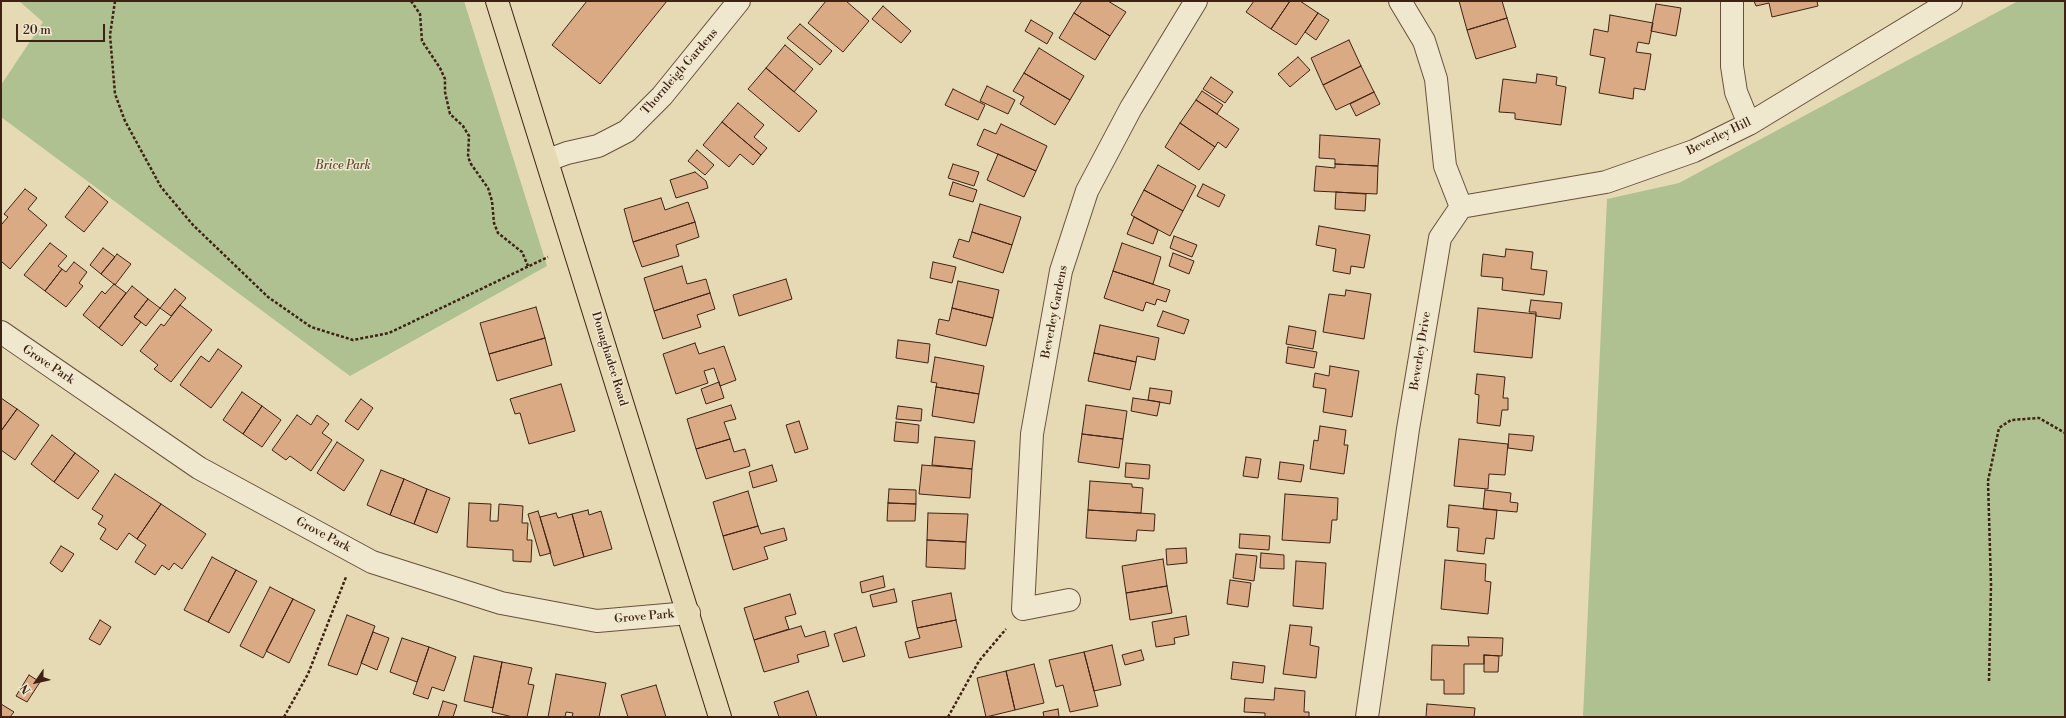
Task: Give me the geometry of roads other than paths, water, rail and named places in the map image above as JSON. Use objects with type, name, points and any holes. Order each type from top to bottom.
[{"type":"main road","name":"Donaghadee Road","points":[[497,1],[548,160],[720,717]]},
{"type":"street","name":"Thornleigh Gardens","points":[[548,160],[567,153],[598,146],[627,131],[662,96],[739,1]]},
{"type":"street","name":"Beverley Gardens","points":[[1069,600],[1024,609],[1032,434],[1062,271],[1087,191],[1130,108],[1196,1]]},
{"type":"street","points":[[1400,1],[1424,41],[1436,79],[1445,166],[1461,207]]},
{"type":"street","points":[[1732,1],[1732,66],[1736,92],[1748,124]]},
{"type":"street","name":"Beverley Hill","points":[[1461,207],[1606,182],[1694,151],[1748,124],[1950,1]]},
{"type":"street","name":"Beverley Drive","points":[[1367,717],[1407,437],[1440,238],[1461,207]]},
{"type":"street","name":"Grove Park","points":[[1,332],[199,468],[372,562],[501,604],[589,620],[597,621],[689,613]]},
{"type":"park label","name":"Brice Park","points":[[343,166]]}]
